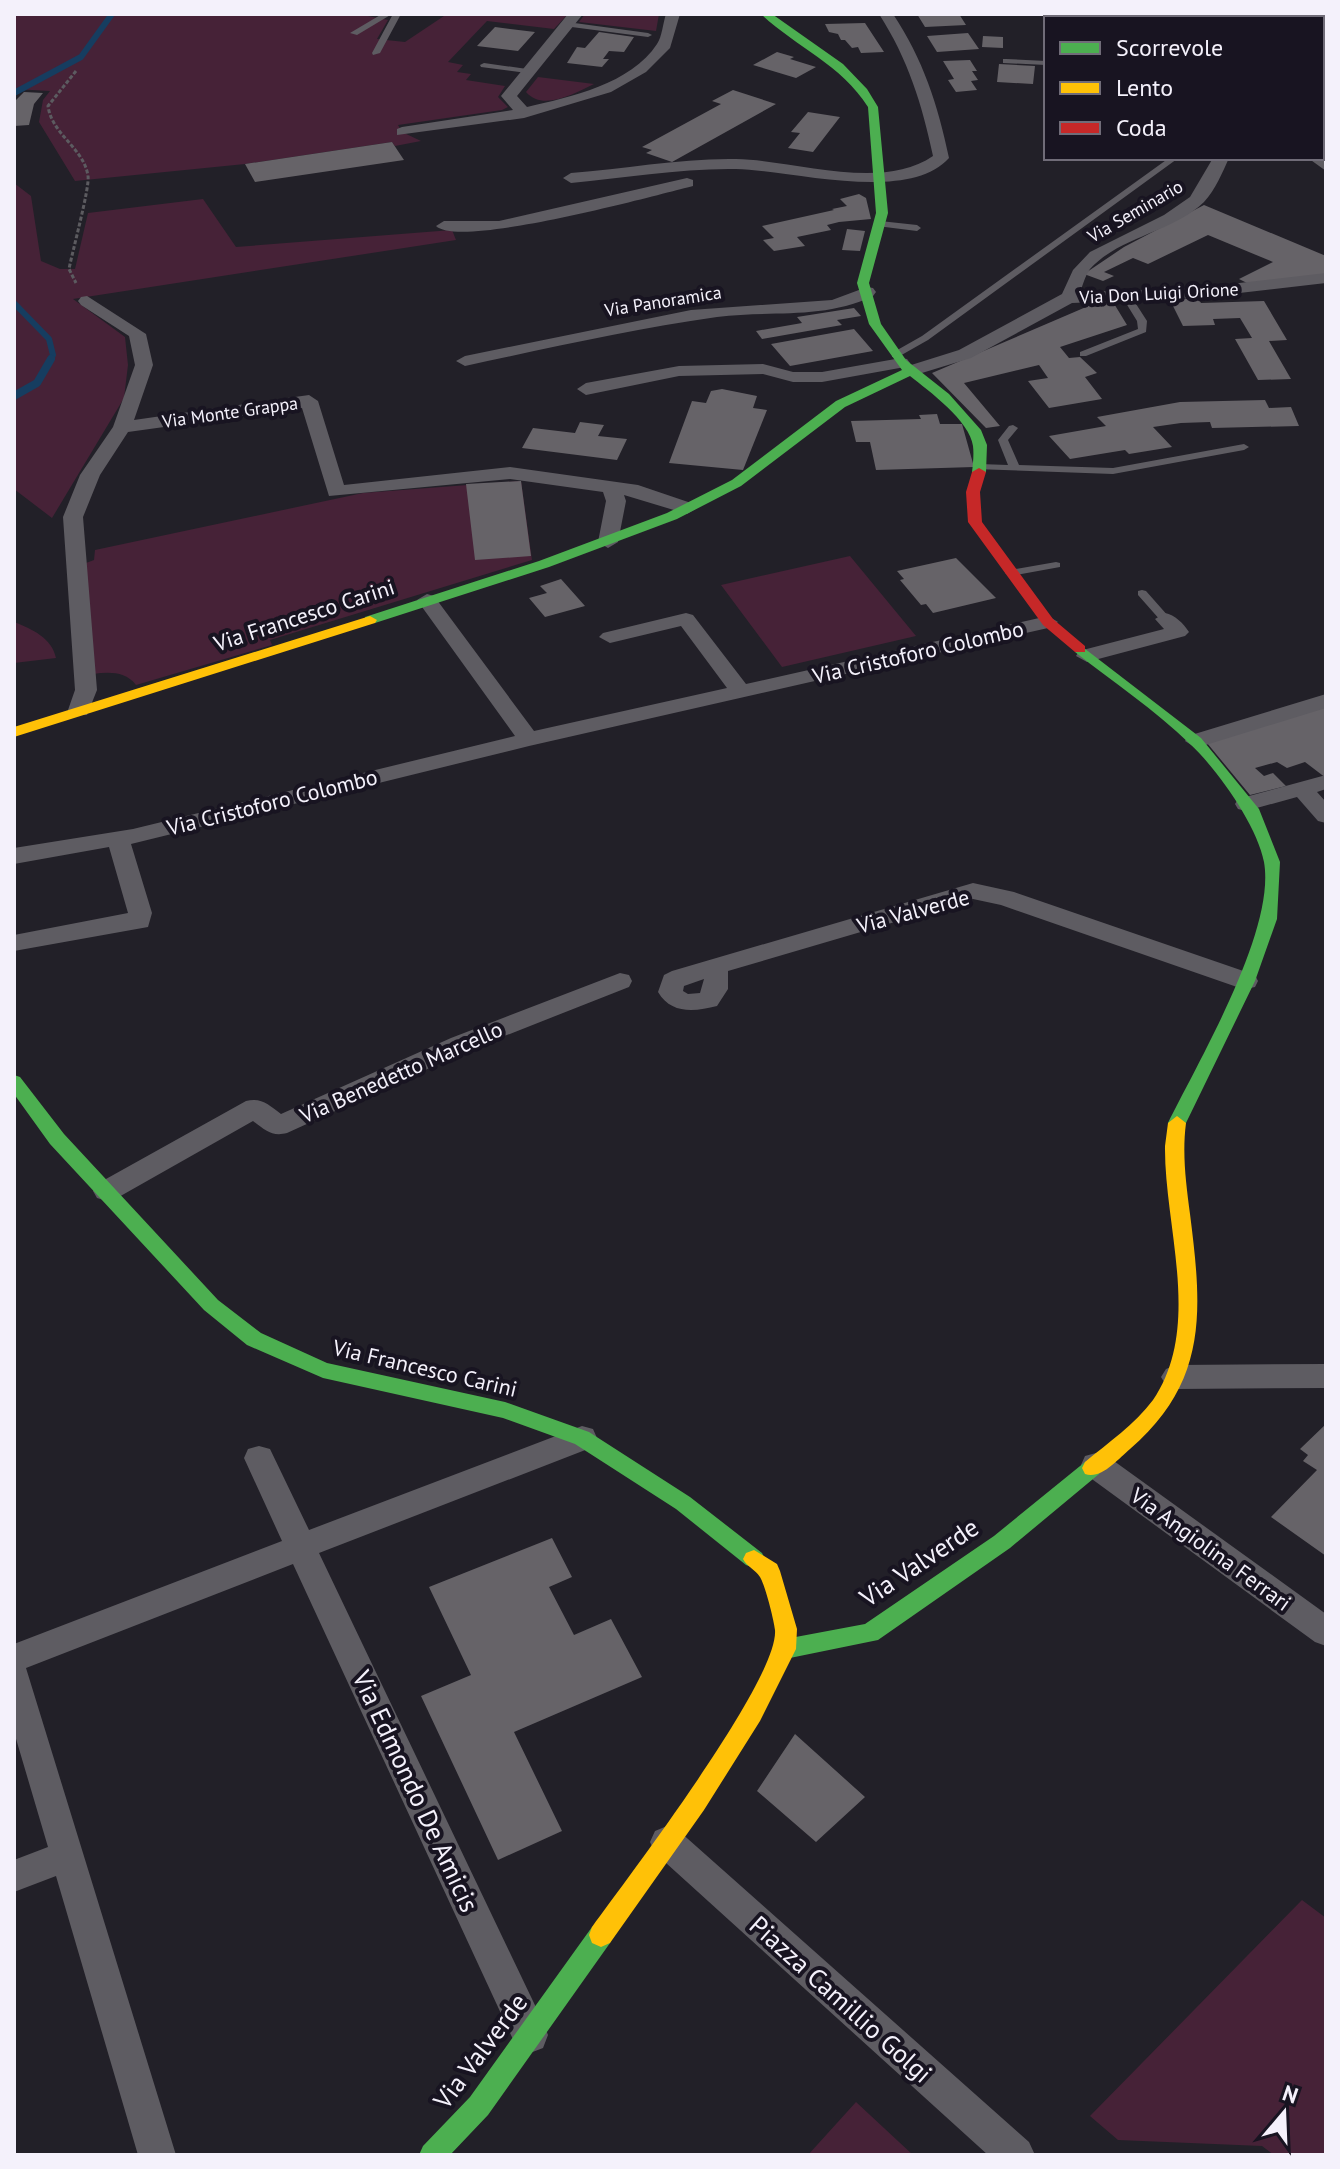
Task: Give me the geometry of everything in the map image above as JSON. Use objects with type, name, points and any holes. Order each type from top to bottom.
[{"type":"street","points":[[402,132],[524,113],[583,99],[635,72],[659,52],[673,30],[673,14]]},
{"type":"street","points":[[766,14],[839,63],[865,92],[873,107],[881,179],[880,224],[863,283],[875,324],[903,363]]},
{"type":"street","points":[[571,178],[735,164],[881,179],[925,169],[941,158],[928,91],[909,47],[886,14]]},
{"type":"street","points":[[524,113],[509,96],[572,19]]},
{"type":"street","name":"Via Seminario","points":[[1068,298],[1082,267],[1100,252],[1180,212],[1197,199],[1221,165]]},
{"type":"street","points":[[444,226],[499,226],[760,166]]},
{"type":"street","name":"Via Don Luigi Orione","points":[[586,389],[679,371],[763,369],[793,377],[822,377],[965,354],[1068,298],[1196,293],[1326,278]]},
{"type":"street","name":"Via Panoramica","points":[[465,361],[614,329],[722,311],[832,306],[853,301],[867,292]]},
{"type":"street","name":"Via Monte Grappa","points":[[79,710],[86,690],[73,517],[90,475],[122,427],[144,365],[137,334],[87,301]]},
{"type":"street","name":"Via Valverde","points":[[432,2155],[479,2106],[667,1842],[752,1714],[785,1649],[870,1633],[1002,1542],[1096,1465],[1159,1407],[1176,1377],[1184,1341],[1188,1289],[1172,1148],[1178,1119],[1246,981],[1269,919],[1272,862],[1246,804],[1196,741],[1048,622],[1010,573],[975,522],[973,492],[979,477],[980,445],[974,430],[961,413],[903,363]]},
{"type":"street","name":"Via Francesco Carini","points":[[14,732],[204,674],[608,542],[687,508],[746,477],[804,429],[903,363]]},
{"type":"street","name":"Via Monte Grappa","points":[[122,427],[309,401],[336,492],[510,473],[611,486]]},
{"type":"street","points":[[608,542],[616,501],[611,486],[638,491],[687,508]]},
{"type":"street","points":[[427,600],[529,739]]},
{"type":"street","points":[[610,637],[686,619],[741,692]]},
{"type":"street","points":[[1087,656],[1178,632],[1165,619]]},
{"type":"street","name":"Via Cristoforo Colombo","points":[[14,856],[118,839],[529,739],[1048,622]]},
{"type":"street","points":[[1196,741],[1326,701]]},
{"type":"street","points":[[1246,804],[1326,782]]},
{"type":"street","points":[[1302,789],[1326,816]]},
{"type":"street","points":[[14,943],[139,921],[140,913],[118,839]]},
{"type":"street","name":"Via Valverde","points":[[716,967],[973,891],[1006,898],[1246,981]]},
{"type":"street","name":"Via Benedetto Marcello","points":[[107,1191],[255,1108],[278,1126],[460,1044],[620,981]]},
{"type":"street","name":"Via Francesco Carini","points":[[14,1081],[57,1139],[211,1305],[254,1339],[323,1370],[505,1410],[582,1438],[683,1503],[769,1571],[786,1629],[785,1649]]},
{"type":"street","points":[[1176,1377],[1326,1376]]},
{"type":"street","points":[[14,1658],[582,1438]]},
{"type":"street","name":"Via Edmondo De Amicis","points":[[259,1458],[530,2035]]},
{"type":"street","name":"Via Angiolina Ferrari","points":[[1096,1465],[1326,1632]]},
{"type":"street","points":[[14,1677],[157,2155]]},
{"type":"street","name":"Piazza Camillio Golgi","points":[[667,1842],[1016,2155]]},
{"type":"street","points":[[14,1876],[66,1856]]},
{"type":"lane","points":[[354,33],[388,14]]},
{"type":"lane","points":[[376,53],[397,14]]},
{"type":"lane","points":[[572,19],[648,35]]},
{"type":"lane","points":[[1006,61],[1044,63]]},
{"type":"lane","points":[[484,65],[527,71]]},
{"type":"lane","points":[[903,363],[925,338],[1172,160]]},
{"type":"lane","points":[[880,224],[917,228]]},
{"type":"lane","points":[[1083,354],[1143,330],[1142,321],[1126,295]]},
{"type":"lane","points":[[1013,428],[1003,440],[1015,468]]},
{"type":"lane","points":[[979,467],[1113,471],[1244,447]]},
{"type":"lane","points":[[1010,573],[1056,565]]},
{"type":"lane","points":[[1142,593],[1165,619]]},
{"type":"path","points":[[76,71],[48,106],[50,122],[72,146],[88,176],[69,269],[87,301]]},
{"type":"shaded area","points":[[14,14],[358,14],[388,20],[377,39],[405,42],[447,14],[568,14],[554,29],[487,21],[448,62],[463,65],[457,72],[471,74],[466,80],[505,86],[498,97],[508,107],[398,125],[402,132],[421,141],[395,146],[392,142],[245,164],[75,181],[39,122],[43,100],[50,91],[14,89]]},
{"type":"shaded area","points":[[585,14],[659,14],[656,31],[579,22]]},
{"type":"shaded area","points":[[538,77],[594,84],[559,99],[541,100],[526,92]]},
{"type":"shaded area","points":[[14,183],[31,196],[41,261],[60,269],[75,269],[88,213],[203,199],[236,247],[452,230],[456,240],[73,299],[125,337],[128,365],[124,398],[52,518],[14,489]]},
{"type":"shaded area","points":[[521,481],[532,560],[270,640],[272,645],[136,685],[122,675],[93,674],[86,563],[94,560],[95,550],[363,493]]},
{"type":"shaded area","points":[[850,556],[916,636],[782,667],[721,585]]},
{"type":"shaded area","points":[[14,622],[46,640],[56,658],[14,663]]},
{"type":"shaded area","points":[[1302,1900],[1326,1918],[1326,2155],[1274,2155],[1262,2146],[1118,2140],[1090,2116]]},
{"type":"shaded area","points":[[856,2102],[913,2155],[808,2155]]},
{"type":"building","points":[[917,14],[959,14],[966,25],[925,27]]},
{"type":"building","points":[[865,23],[884,52],[861,53],[858,47],[852,48],[838,34],[829,32],[825,24]]},
{"type":"building","points":[[495,27],[535,32],[518,51],[477,46]]},
{"type":"building","points":[[599,32],[634,37],[624,52],[609,51],[603,59],[609,59],[602,67],[567,63],[577,47],[585,48]]},
{"type":"building","points":[[968,33],[979,49],[937,52],[927,36]]},
{"type":"building","points":[[983,36],[1003,37],[1003,48],[982,47]]},
{"type":"building","points":[[777,52],[816,67],[796,78],[753,65]]},
{"type":"building","points":[[970,60],[977,71],[972,71],[978,80],[971,81],[977,90],[956,92],[948,80],[954,79],[943,61]]},
{"type":"building","points":[[999,64],[1035,66],[1033,84],[997,82]]},
{"type":"building","points":[[733,90],[776,104],[672,162],[646,153],[652,150],[642,147],[721,104],[712,101]]},
{"type":"building","points":[[24,92],[43,93],[34,104],[29,125],[14,126],[14,102]]},
{"type":"building","points":[[808,112],[840,117],[813,152],[788,148],[800,133],[791,132]]},
{"type":"building","points":[[392,142],[404,160],[255,182],[245,164]]},
{"type":"building","points":[[859,194],[866,198],[871,219],[839,222],[827,225],[831,230],[797,237],[805,246],[774,251],[763,240],[774,238],[762,226],[847,206],[840,199]]},
{"type":"building","points":[[1204,205],[1326,256],[1326,274],[1247,283],[1239,279],[1273,262],[1208,235],[1148,264],[1133,258],[1104,272],[1114,276],[1103,281],[1084,274],[1124,247]]},
{"type":"building","points":[[847,229],[865,231],[860,251],[842,250]]},
{"type":"building","points":[[1198,298],[1201,303],[1264,301],[1287,340],[1269,341],[1291,379],[1258,380],[1235,339],[1252,338],[1240,318],[1213,319],[1215,325],[1183,326],[1170,300]]},
{"type":"building","points":[[1113,302],[1127,325],[1060,347],[1069,358],[1080,357],[1097,373],[1085,377],[1102,399],[1049,408],[1028,381],[1048,378],[1039,365],[964,383],[1000,426],[986,428],[932,373],[1093,304]]},
{"type":"building","points":[[854,308],[861,316],[837,320],[842,325],[762,339],[756,331],[802,323],[797,317]]},
{"type":"building","points":[[854,329],[873,351],[790,366],[771,344]]},
{"type":"building","points":[[722,389],[757,396],[753,408],[767,410],[743,470],[669,463],[692,401],[706,403],[711,391]]},
{"type":"building","points":[[1265,400],[1269,408],[1291,407],[1299,426],[1212,428],[1210,422],[1153,427],[1172,447],[1129,454],[1125,450],[1070,459],[1049,436],[1106,426],[1097,417],[1180,402]]},
{"type":"building","points":[[937,414],[940,424],[962,424],[974,467],[876,470],[870,442],[856,442],[851,421],[921,419],[919,415]]},
{"type":"building","points":[[580,422],[604,425],[598,436],[627,439],[617,460],[522,448],[533,428],[575,433]]},
{"type":"building","points":[[521,481],[531,556],[475,560],[466,484]]},
{"type":"building","points":[[956,558],[996,598],[933,613],[926,604],[921,605],[900,580],[904,579],[897,571]]},
{"type":"building","points":[[561,579],[585,606],[545,617],[529,598],[547,593],[540,586]]},
{"type":"building","points":[[1326,706],[1326,778],[1305,762],[1287,768],[1277,762],[1255,768],[1264,776],[1273,773],[1286,786],[1250,795],[1207,743]]},
{"type":"building","points":[[1326,1424],[1326,1556],[1271,1517],[1317,1470],[1303,1461],[1308,1455],[1300,1449]]},
{"type":"building","points":[[552,1538],[572,1577],[549,1587],[574,1635],[611,1619],[642,1677],[514,1732],[562,1831],[498,1860],[421,1696],[471,1675],[429,1587]]},
{"type":"building","points":[[795,1734],[865,1797],[816,1842],[757,1791]]},
{"type":"waterway","points":[[14,93],[81,57],[112,14]]},
{"type":"waterway","points":[[14,303],[49,339],[51,359]]},
{"type":"waterway","points":[[14,396],[37,383],[51,359]]},
{"type":"traffic: fast","points":[[766,14],[839,66],[863,91],[873,107],[882,213],[863,283],[875,324],[901,363],[944,397],[974,430],[980,445],[979,472]]},
{"type":"traffic: fast","points":[[370,620],[544,564],[672,516],[737,483],[841,404],[867,389],[912,371]]},
{"type":"traffic: fast","points":[[1080,649],[1196,741],[1251,809],[1272,862],[1269,919],[1246,981],[1177,1123]]},
{"type":"traffic: fast","points":[[14,1081],[57,1139],[211,1305],[254,1339],[323,1370],[505,1410],[582,1438],[683,1503],[754,1559]]},
{"type":"traffic: fast","points":[[785,1649],[870,1633],[1002,1542],[1092,1468]]},
{"type":"traffic: fast","points":[[432,2155],[479,2106],[601,1935]]},
{"type":"traffic: slow","points":[[14,732],[370,620]]},
{"type":"traffic: slow","points":[[1092,1468],[1154,1413],[1172,1384],[1181,1361],[1187,1287],[1175,1168],[1177,1123]]},
{"type":"traffic: slow","points":[[601,1935],[696,1802],[752,1714],[785,1649],[786,1629],[769,1571],[754,1559]]},
{"type":"traffic: jam","points":[[979,472],[973,492],[975,522],[1048,622],[1080,649]]}]
